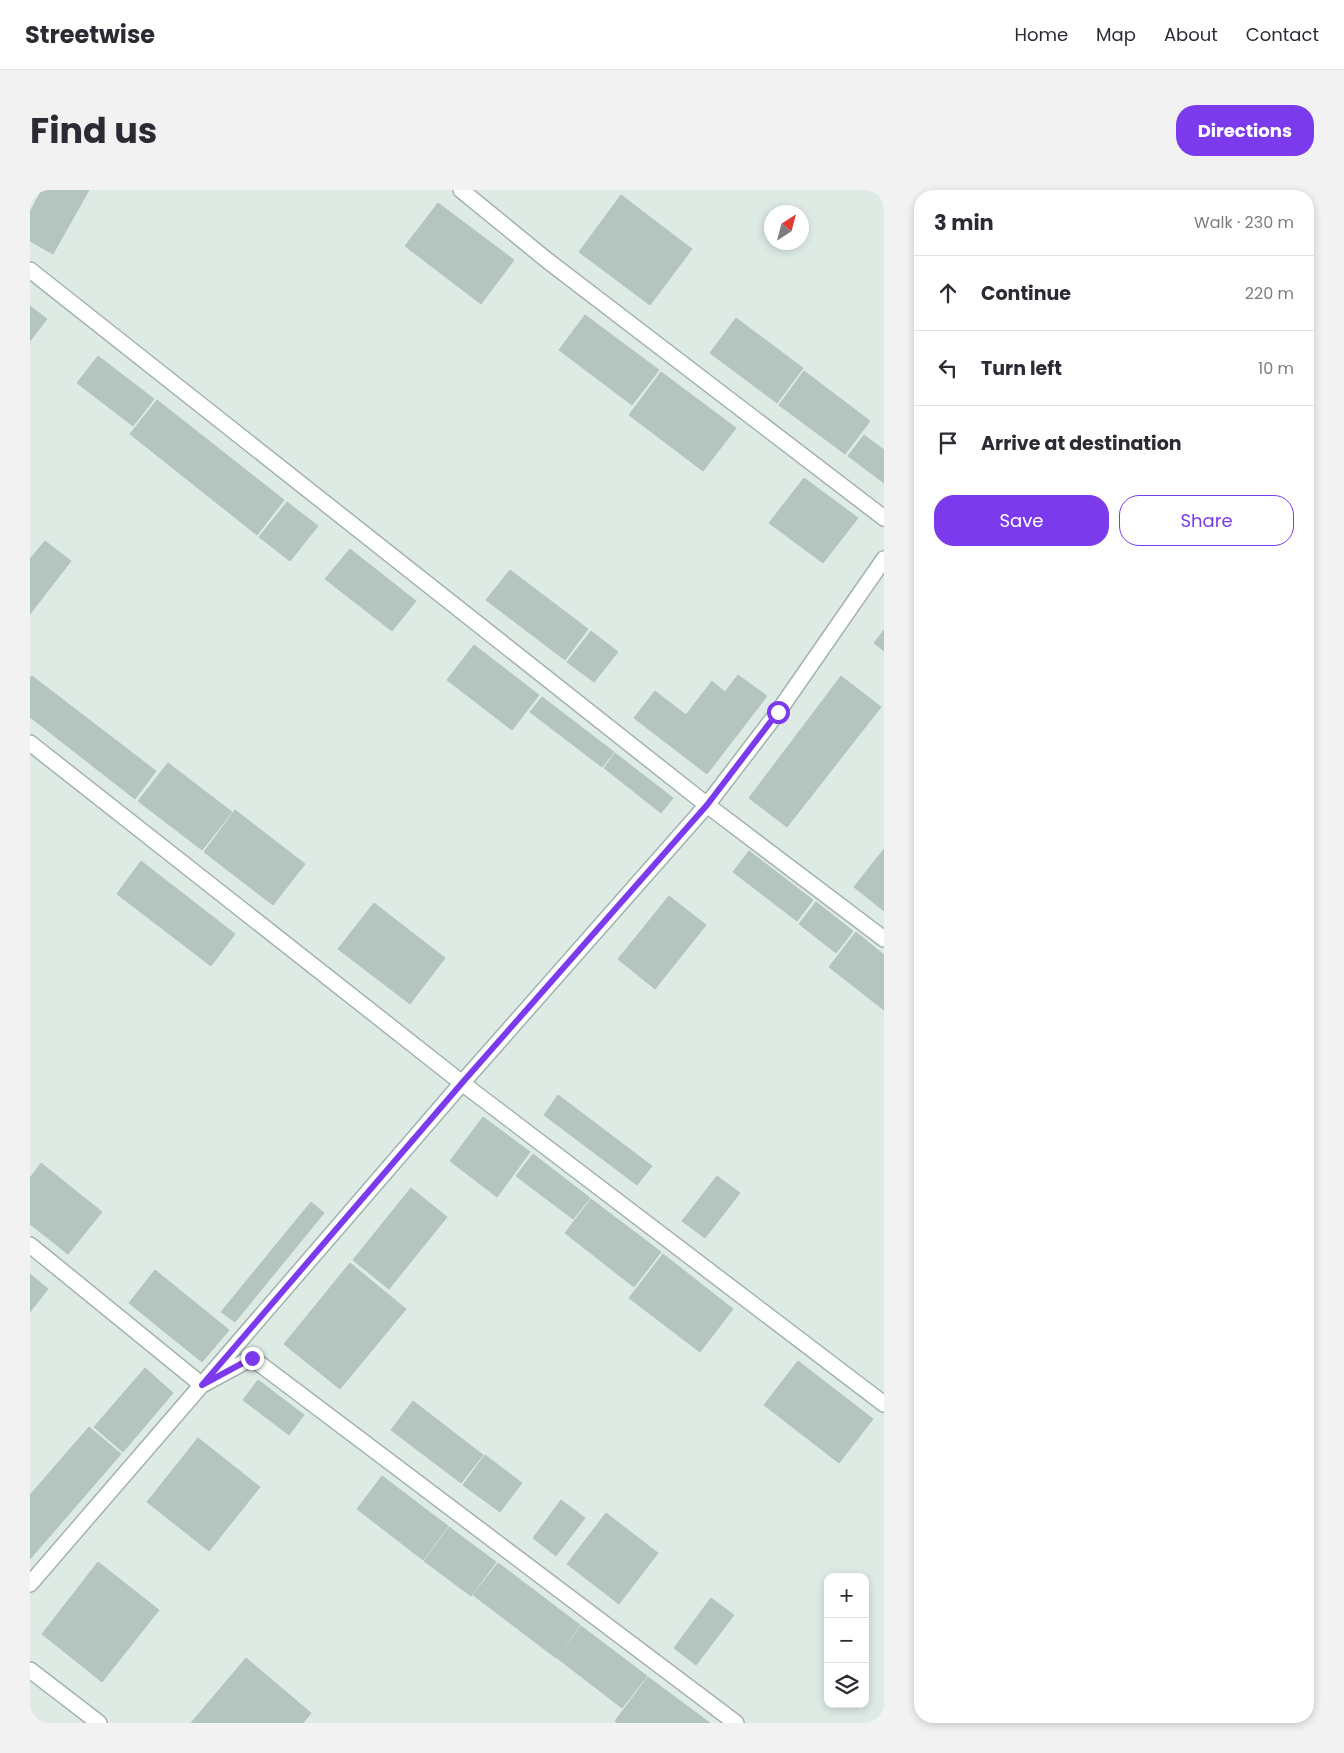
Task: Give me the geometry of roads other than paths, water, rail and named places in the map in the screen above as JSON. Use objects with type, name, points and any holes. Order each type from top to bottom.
[{"type":"street","points":[[461,190],[548,261],[884,518]]},
{"type":"street","points":[[30,270],[707,805],[884,939]]},
{"type":"street","points":[[30,1584],[462,1083],[707,805],[778,712],[884,559]]},
{"type":"street","points":[[30,743],[462,1083],[884,1404]]},
{"type":"street","points":[[30,1245],[202,1385]]},
{"type":"street","points":[[202,1385],[252,1358],[736,1723]]},
{"type":"street","points":[[30,1670],[100,1723]]}]
